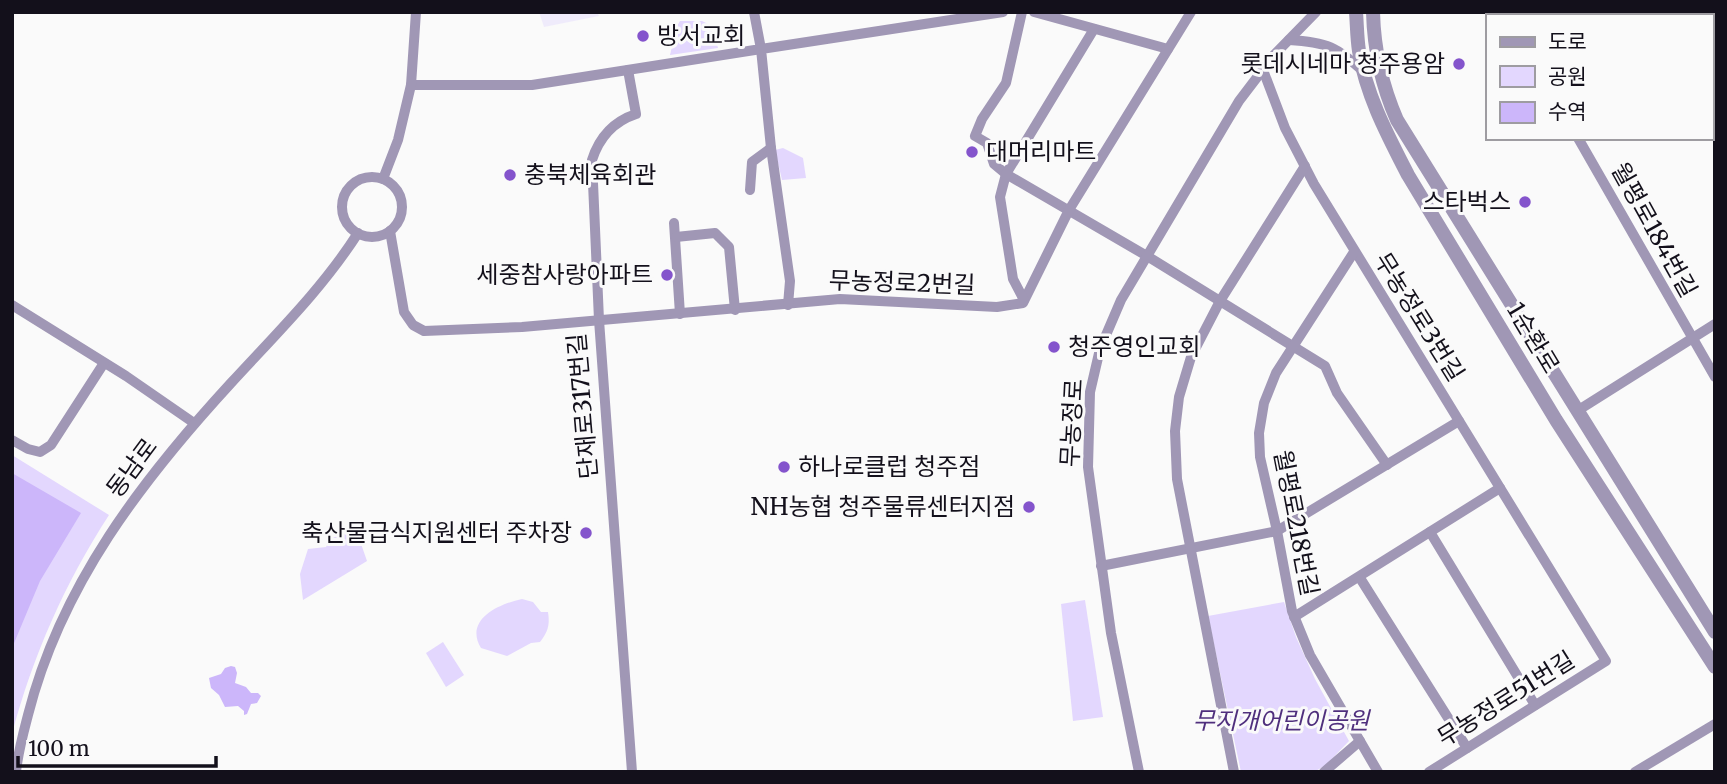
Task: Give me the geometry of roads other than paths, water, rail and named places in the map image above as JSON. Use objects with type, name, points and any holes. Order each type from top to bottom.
[{"type":"street","points":[[383,179],[398,140],[411,85],[416,12]]},
{"type":"street","points":[[754,12],[790,281],[788,305]]},
{"type":"street","points":[[411,85],[532,85],[1003,12]]},
{"type":"street","points":[[1022,12],[1006,83],[982,119],[975,136],[986,143],[994,164],[1006,174],[1325,366],[1338,393],[1387,465]]},
{"type":"street","points":[[1034,12],[1168,49]]},
{"type":"street","points":[[1024,300],[1069,210],[1191,12]]},
{"type":"street","name":"무농정로","points":[[1139,772],[1111,633],[1088,467],[1090,392],[1100,349],[1121,300],[1239,101],[1262,70],[1316,12]]},
{"type":"street","name":"1순환로","points":[[1356,12],[1359,52],[1364,72],[1387,135],[1408,175],[1556,420],[1715,667]]},
{"type":"street","name":"1순환로","points":[[1374,17],[1381,78],[1397,120],[1715,632]]},
{"type":"street","points":[[1006,174],[1094,29]]},
{"type":"street","points":[[1289,40],[1332,46],[1364,72]]},
{"type":"street","points":[[599,320],[592,160],[598,141],[614,125],[636,114],[628,70]]},
{"type":"street","name":"무농정로3번길","points":[[1262,70],[1285,128],[1354,252],[1606,661]]},
{"type":"street","name":"월평로184번길","points":[[1579,140],[1715,377]]},
{"type":"street","points":[[750,190],[751,162],[771,148]]},
{"type":"street","points":[[1234,772],[1177,479],[1175,431],[1179,397],[1191,357],[1220,301],[1305,166]]},
{"type":"street","name":"무농정로2번길","points":[[599,320],[840,299],[997,307],[1024,300],[1013,279],[1000,197],[1006,174]]},
{"type":"street","points":[[368,176],[383,179],[395,187],[402,206],[397,224],[390,231],[371,237],[358,233],[346,223],[342,214],[345,194],[359,179],[368,176]]},
{"type":"street","points":[[674,223],[680,314]]},
{"type":"street","name":"단재로317번길","points":[[390,231],[404,312],[413,324],[424,331],[522,327],[599,320],[632,772]]},
{"type":"street","name":"동남로","points":[[16,772],[37,679],[64,612],[101,546],[154,471],[341,260],[358,233]]},
{"type":"street","points":[[676,237],[715,233],[729,247],[735,310]]},
{"type":"street","name":"월평로218번길","points":[[1354,252],[1272,383],[1264,403],[1259,433],[1260,457],[1278,531],[1294,617],[1310,655],[1378,772]]},
{"type":"street","points":[[12,305],[194,423]]},
{"type":"street","points":[[1577,411],[1715,324]]},
{"type":"street","points":[[12,440],[40,452],[51,446],[104,363]]},
{"type":"street","points":[[1101,566],[1278,531],[1459,421]]},
{"type":"street","points":[[1500,488],[1430,533],[1535,705]]},
{"type":"street","name":"월평로218번길","points":[[1294,617],[1430,533]]},
{"type":"street","points":[[1360,578],[1467,748]]},
{"type":"street","name":"무농정로51번길","points":[[1429,772],[1606,661]]},
{"type":"street","points":[[1635,772],[1715,724]]},
{"type":"street","points":[[1324,772],[1360,741]]},
{"type":"water","points":[[12,473],[81,513],[40,581],[12,648]]},
{"type":"water","points":[[235,667],[237,673],[235,683],[261,696],[257,703],[251,704],[244,715],[244,711],[238,706],[225,707],[219,695],[211,688],[209,678],[221,674],[225,668]]},
{"type":"place","name":"방서교회","points":[[643,36]]},
{"type":"place","name":"롯데시네마 청주용암","points":[[1459,64]]},
{"type":"place","name":"대머리마트","points":[[972,152]]},
{"type":"place","name":"충북체육회관","points":[[510,175]]},
{"type":"place","name":"스타벅스","points":[[1525,202]]},
{"type":"place","name":"세중참사랑아파트","points":[[667,275]]},
{"type":"place","name":"청주영인교회","points":[[1054,347]]},
{"type":"place","name":"하나로클럽 청주점","points":[[784,467]]},
{"type":"place","name":"NH농협 청주물류센터지점","points":[[1029,507]]},
{"type":"place","name":"축산물급식지원센터 주차장","points":[[586,533]]},
{"type":"park label","name":"무지개어린이공원","points":[[1281,721]]}]
